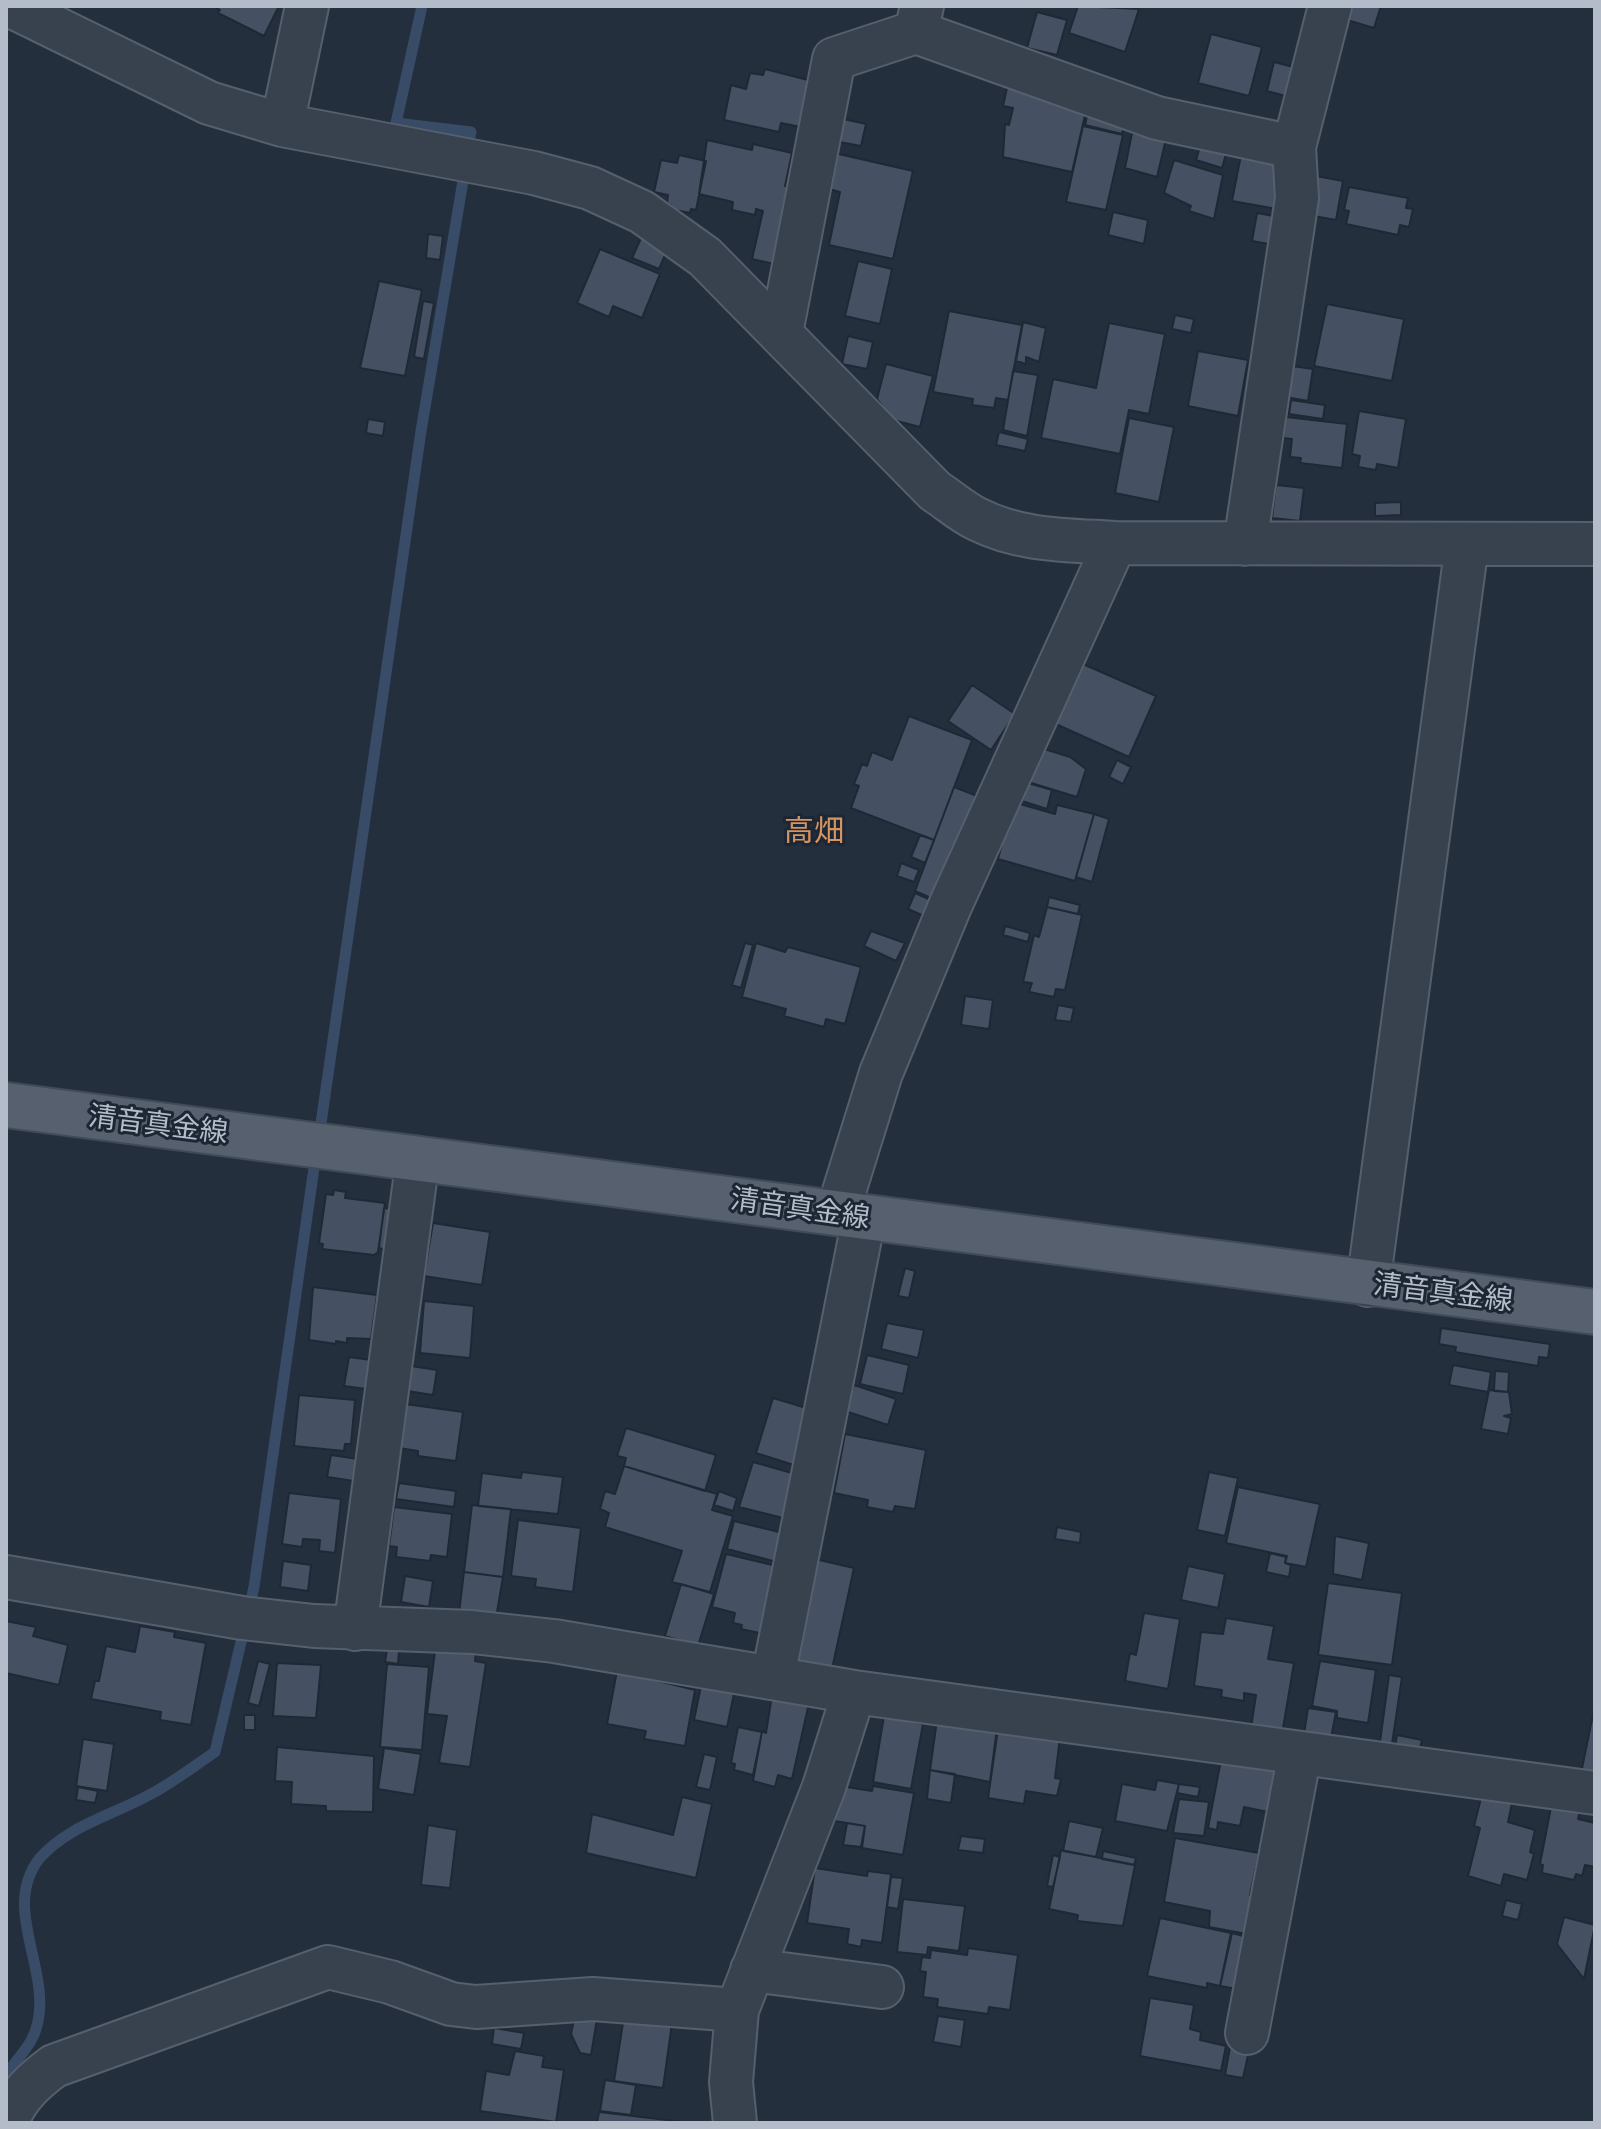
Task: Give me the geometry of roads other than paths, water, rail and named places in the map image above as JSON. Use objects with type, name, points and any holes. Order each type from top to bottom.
[{"type":"main road","name":"清音真金線","points":[[6,1105],[1368,1285],[1595,1312]]},
{"type":"street","points":[[11,6],[209,103],[282,125],[534,173],[617,199],[685,240],[935,491],[957,508],[991,526],[1025,536],[1115,543],[1595,544]]},
{"type":"street","points":[[282,125],[307,6]]},
{"type":"street","points":[[1245,544],[1297,198],[1294,147],[1330,6]]},
{"type":"street","points":[[781,333],[834,59],[919,19],[1157,118],[1294,147]]},
{"type":"street","points":[[773,1677],[850,1216],[892,1045],[950,906],[1115,543]]},
{"type":"street","points":[[1368,1285],[1467,544]]},
{"type":"street","points":[[355,1629],[418,1158]]},
{"type":"street","points":[[6,1577],[242,1618],[355,1629],[472,1632],[540,1640],[854,1692],[1595,1793]]},
{"type":"street","points":[[735,2123],[731,2082],[737,2010],[824,1787],[854,1692]]},
{"type":"street","points":[[1247,2033],[1300,1753]]},
{"type":"street","points":[[6,2123],[14,2104],[30,2084],[54,2066],[328,1967],[390,1982],[451,2004],[476,2007],[593,1999],[737,2010]]},
{"type":"street","points":[[752,1970],[882,1987]]},
{"type":"waterway","points":[[422,6],[396,123],[471,132],[467,152]]},
{"type":"waterway","points":[[319,1137],[421,431],[465,169]]},
{"type":"waterway","points":[[6,2075],[34,2035],[40,2007],[25,1899],[28,1879],[39,1859],[63,1838],[158,1790],[215,1752],[254,1587],[316,1154]]},
{"type":"district","name":"高畑","points":[[814,832]]}]
